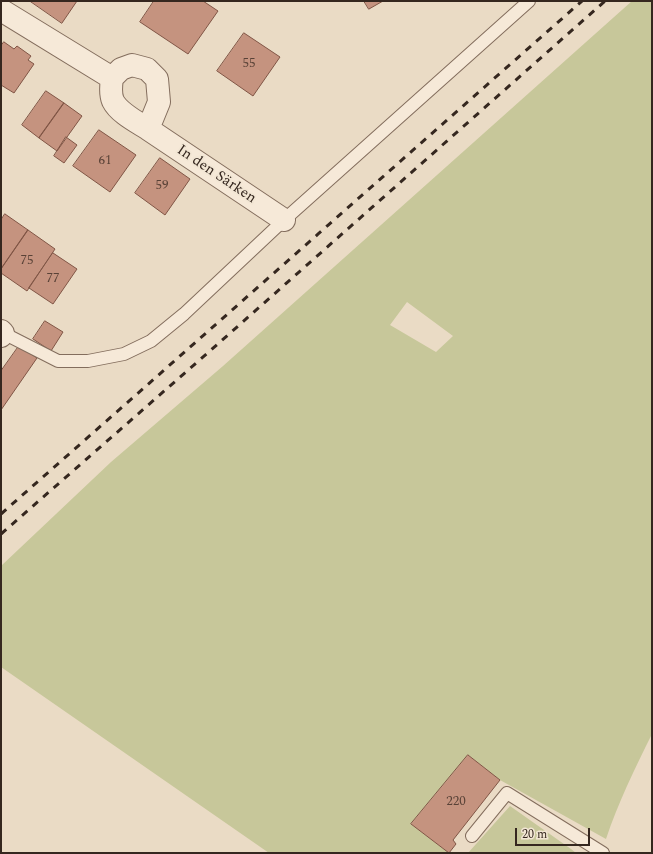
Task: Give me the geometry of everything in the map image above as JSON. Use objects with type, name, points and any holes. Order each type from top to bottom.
[{"type":"street","points":[[1,10],[112,78],[121,69],[132,65],[147,69],[157,79],[159,102],[148,129]]},
{"type":"street","name":"In den Särken","points":[[112,78],[111,89],[113,100],[121,112],[284,220]]},
{"type":"lane","points":[[2,333],[58,361],[88,360],[124,354],[151,341],[184,314],[284,220],[529,1]]},
{"type":"lane","points":[[472,836],[507,794],[603,853]]},
{"type":"green space","points":[[632,1],[652,1],[652,734],[621,799],[606,839],[500,780],[468,755],[411,824],[449,853],[269,853],[1,667],[1,566],[111,462],[223,366]],"holes":[[[407,302],[453,336],[436,352],[390,325]]]},
{"type":"green space","points":[[510,806],[571,849],[576,853],[468,853]]},
{"type":"building","points":[[30,1],[77,1],[62,23]]},
{"type":"building","points":[[154,1],[203,1],[218,11],[188,54],[140,22]]},
{"type":"building","points":[[364,1],[383,1],[369,9]]},
{"type":"building","points":[[244,33],[280,57],[253,96],[217,71]]},
{"type":"building","points":[[4,42],[14,49],[17,46],[31,56],[28,60],[34,64],[14,93],[1,85],[1,46]]},
{"type":"building","points":[[46,91],[64,103],[39,138],[22,125]]},
{"type":"building","points":[[64,103],[82,116],[57,151],[39,138]]},
{"type":"building","points":[[99,130],[136,155],[110,192],[73,166]]},
{"type":"building","points":[[66,137],[77,145],[64,163],[54,156]]},
{"type":"building","points":[[160,158],[190,179],[165,215],[135,193]]},
{"type":"building","points":[[5,214],[28,230],[1,269],[1,220]]},
{"type":"building","points":[[28,230],[55,249],[27,291],[1,273],[1,269]]},
{"type":"building","points":[[53,253],[77,269],[53,304],[29,288]]},
{"type":"building","points":[[45,321],[63,332],[51,351],[33,339]]},
{"type":"building","points":[[19,346],[37,358],[1,410],[1,371]]},
{"type":"building","points":[[468,755],[500,780],[453,840],[456,844],[449,853],[411,824]]},
{"type":"railway","points":[[1,514],[582,1]]},
{"type":"railway","points":[[1,534],[605,1]]}]
